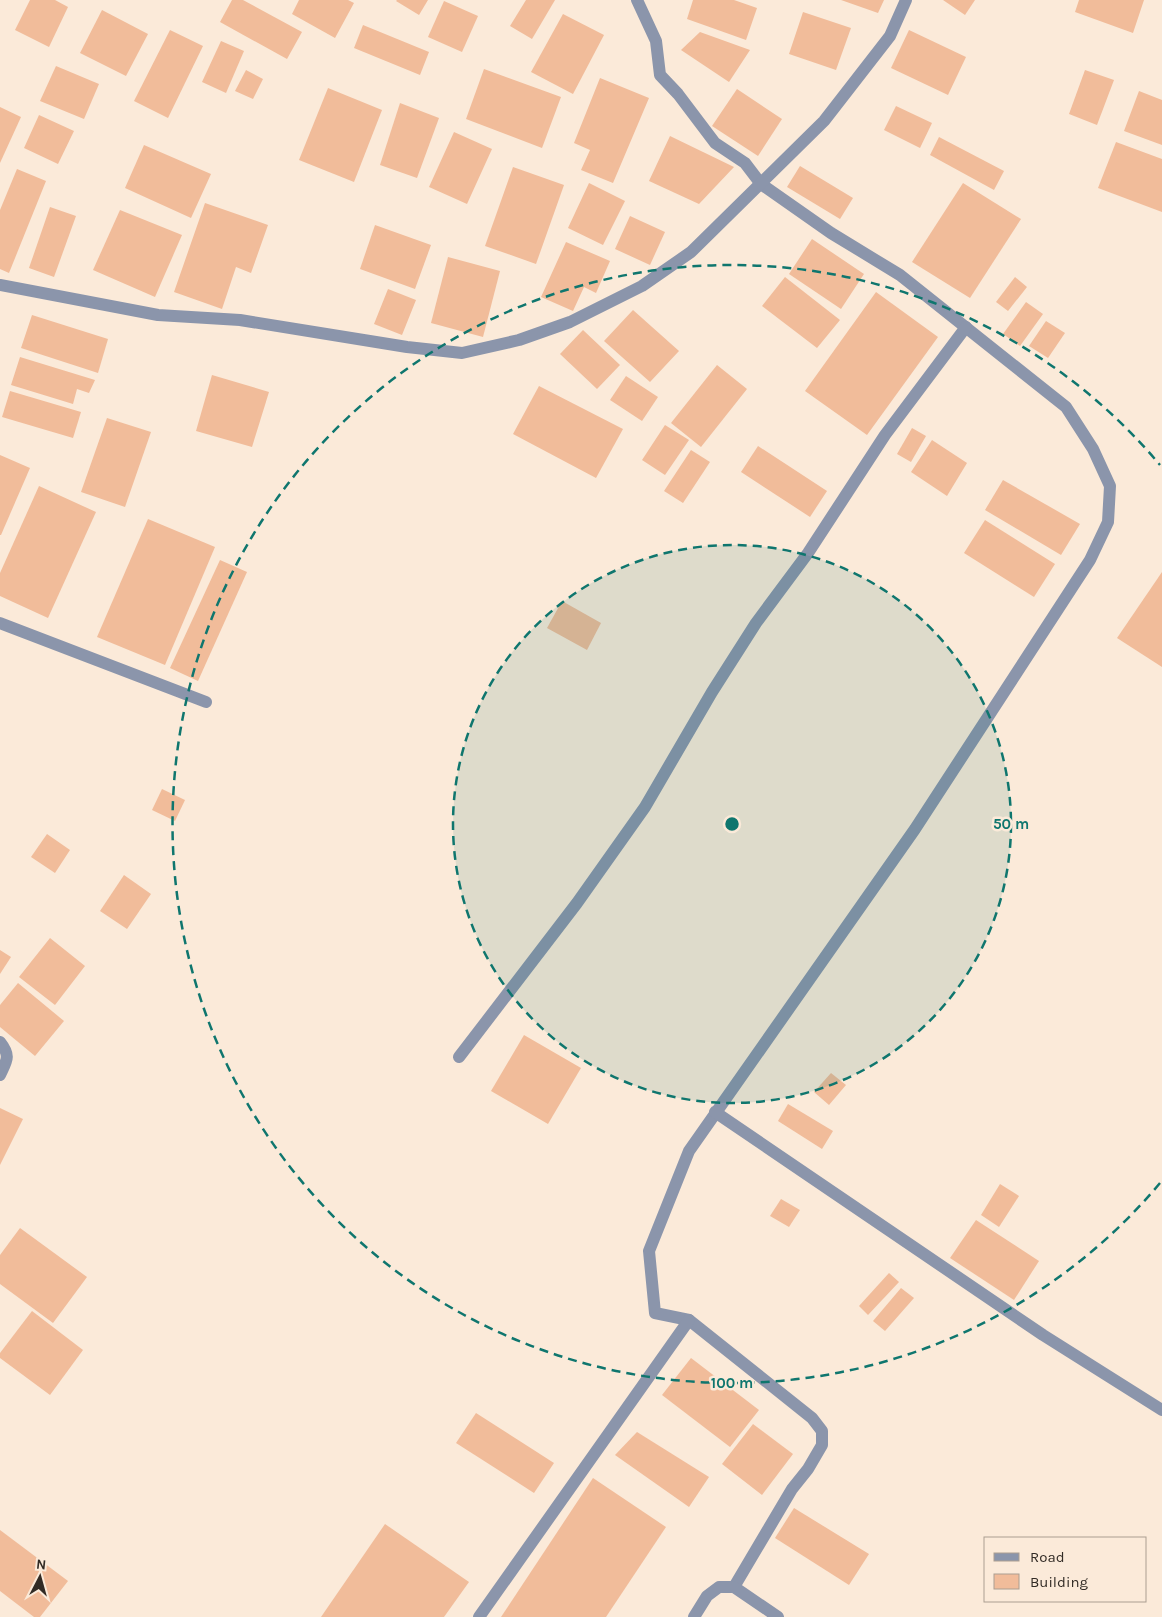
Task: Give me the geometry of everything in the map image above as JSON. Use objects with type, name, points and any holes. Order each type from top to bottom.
[{"type":"street","points":[[637,0],[656,41],[660,75],[678,94],[715,143],[745,164],[761,184],[831,233],[900,275],[1066,407],[1093,449],[1110,486],[1108,522],[1090,560],[915,828],[689,1151],[649,1251],[654,1313],[688,1320],[812,1418],[822,1431],[822,1445],[808,1469],[792,1490],[734,1587]]},
{"type":"street","points":[[0,285],[158,315],[240,320],[407,347],[462,352],[519,340],[570,322],[642,286],[691,252],[824,121],[890,36],[906,0]]},
{"type":"street","points":[[459,1057],[576,903],[645,807],[712,692],[756,623],[808,553],[885,435],[966,327]]},
{"type":"street","points":[[0,623],[206,702]]},
{"type":"street","points":[[0,1042],[7,1050],[8,1055],[7,1062],[0,1075]]},
{"type":"street","points":[[715,1112],[1043,1335],[1162,1410]]},
{"type":"street","points":[[479,1617],[688,1320]]},
{"type":"street","points":[[694,1617],[707,1596],[719,1587],[734,1587],[778,1617]]},
{"type":"building","points":[[30,0],[55,0],[68,7],[49,47],[15,30]]},
{"type":"building","points":[[232,0],[243,0],[302,32],[287,59],[220,22]]},
{"type":"building","points":[[299,0],[348,0],[354,3],[335,38],[292,14]]},
{"type":"building","points":[[397,0],[428,0],[419,15]]},
{"type":"building","points":[[526,0],[555,0],[532,39],[510,26]]},
{"type":"building","points":[[693,0],[734,0],[757,8],[746,40],[687,19]]},
{"type":"building","points":[[841,0],[884,0],[878,13]]},
{"type":"building","points":[[943,0],[975,0],[965,15]]},
{"type":"building","points":[[1079,0],[1144,0],[1133,33],[1075,12]]},
{"type":"building","points":[[444,1],[478,16],[462,52],[428,37]]},
{"type":"building","points":[[102,10],[148,34],[126,76],[80,53]]},
{"type":"building","points":[[803,12],[851,28],[836,70],[789,54]]},
{"type":"building","points":[[563,14],[604,35],[573,94],[531,72]]},
{"type":"building","points":[[363,25],[429,52],[420,75],[354,48]]},
{"type":"building","points":[[170,30],[203,46],[168,118],[134,101]]},
{"type":"building","points":[[909,30],[966,57],[948,95],[891,68]]},
{"type":"building","points":[[700,32],[750,50],[729,82],[681,50]]},
{"type":"building","points":[[221,41],[244,51],[226,93],[202,82]]},
{"type":"building","points":[[56,66],[99,84],[84,119],[40,101]]},
{"type":"building","points":[[484,69],[561,97],[542,148],[466,119]]},
{"type":"building","points":[[246,70],[263,79],[253,99],[235,91]]},
{"type":"building","points":[[1085,70],[1114,80],[1097,125],[1069,114]]},
{"type":"building","points":[[600,78],[649,98],[613,183],[581,170],[590,150],[574,143]]},
{"type":"building","points":[[328,88],[382,110],[354,182],[299,160]]},
{"type":"building","points":[[737,89],[782,119],[758,156],[712,126]]},
{"type":"building","points":[[1139,91],[1162,100],[1162,145],[1124,131]]},
{"type":"building","points":[[400,103],[439,118],[417,178],[380,165]]},
{"type":"building","points":[[896,106],[932,123],[920,148],[884,130]]},
{"type":"building","points":[[0,107],[21,117],[0,163]]},
{"type":"building","points":[[39,115],[74,131],[58,164],[24,148]]},
{"type":"building","points":[[454,132],[492,149],[467,204],[429,187]]},
{"type":"building","points":[[670,136],[734,167],[699,204],[649,181]]},
{"type":"building","points":[[939,137],[1004,171],[994,190],[930,155]]},
{"type":"building","points":[[1116,142],[1162,159],[1162,212],[1098,188]]},
{"type":"building","points":[[144,145],[211,174],[191,218],[125,188]]},
{"type":"building","points":[[800,166],[853,198],[840,219],[787,187]]},
{"type":"building","points":[[513,167],[564,185],[536,264],[485,246]]},
{"type":"building","points":[[17,169],[46,181],[9,273],[0,269],[0,210]]},
{"type":"building","points":[[589,183],[625,201],[603,245],[568,228]]},
{"type":"building","points":[[963,183],[1021,219],[970,298],[912,262]]},
{"type":"building","points":[[205,203],[268,225],[251,273],[236,267],[222,309],[174,292]]},
{"type":"building","points":[[50,207],[76,216],[54,277],[29,268]]},
{"type":"building","points":[[120,210],[182,235],[155,297],[93,270]]},
{"type":"building","points":[[630,216],[665,232],[650,265],[615,249]]},
{"type":"building","points":[[375,225],[431,245],[415,289],[360,269]]},
{"type":"building","points":[[812,239],[864,274],[841,309],[789,274]]},
{"type":"building","points":[[566,242],[610,261],[596,293],[584,287],[573,311],[541,297]]},
{"type":"building","points":[[448,257],[500,271],[483,337],[431,323]]},
{"type":"building","points":[[785,277],[840,320],[817,348],[762,306]]},
{"type":"building","points":[[1015,277],[1027,287],[1008,311],[996,302]]},
{"type":"building","points":[[388,289],[416,300],[402,335],[374,324]]},
{"type":"building","points":[[876,292],[938,337],[867,435],[805,391]]},
{"type":"building","points":[[1026,302],[1043,314],[1020,346],[1003,334]]},
{"type":"building","points":[[633,310],[679,351],[650,382],[604,341]]},
{"type":"building","points":[[32,315],[108,339],[98,373],[21,348]]},
{"type":"building","points":[[1046,321],[1065,333],[1048,358],[1029,346]]},
{"type":"building","points":[[583,330],[620,365],[597,389],[560,354]]},
{"type":"building","points":[[20,357],[95,380],[89,393],[77,389],[73,404],[11,385]]},
{"type":"building","points":[[717,365],[747,389],[701,447],[671,423]]},
{"type":"building","points":[[212,375],[269,392],[252,447],[196,431]]},
{"type":"building","points":[[626,376],[658,397],[642,421],[610,400]]},
{"type":"building","points":[[539,386],[623,429],[596,478],[513,434]]},
{"type":"building","points":[[10,391],[81,412],[73,438],[2,417]]},
{"type":"building","points":[[107,418],[151,432],[125,507],[81,492]]},
{"type":"building","points":[[665,425],[689,440],[665,475],[642,460]]},
{"type":"building","points":[[912,428],[926,436],[911,462],[897,454]]},
{"type":"building","points":[[932,440],[967,463],[947,496],[911,472]]},
{"type":"building","points":[[758,446],[827,491],[810,517],[741,472]]},
{"type":"building","points":[[691,450],[710,462],[683,503],[664,491]]},
{"type":"building","points":[[0,455],[30,468],[1,535],[0,535]]},
{"type":"building","points":[[1003,480],[1080,524],[1061,555],[985,510]]},
{"type":"building","points":[[39,486],[96,512],[48,618],[0,596],[0,573]]},
{"type":"building","points":[[148,519],[215,547],[165,665],[97,637]]},
{"type":"building","points":[[985,520],[1055,564],[1034,597],[964,553]]},
{"type":"building","points":[[220,560],[247,572],[198,681],[170,668]]},
{"type":"building","points":[[1162,572],[1162,667],[1117,638]]},
{"type":"building","points":[[562,601],[601,623],[587,650],[547,628]]},
{"type":"building","points":[[162,789],[185,800],[175,821],[152,810]]},
{"type":"building","points":[[47,834],[70,850],[55,873],[31,857]]},
{"type":"building","points":[[124,875],[151,894],[127,929],[100,911]]},
{"type":"building","points":[[50,938],[85,966],[55,1005],[19,977]]},
{"type":"building","points":[[0,950],[11,957],[0,974]]},
{"type":"building","points":[[18,983],[64,1021],[35,1056],[0,1027],[0,1005]]},
{"type":"building","points":[[524,1035],[581,1068],[548,1124],[491,1091]]},
{"type":"building","points":[[831,1073],[846,1085],[829,1105],[814,1092]]},
{"type":"building","points":[[788,1104],[833,1131],[822,1149],[778,1121]]},
{"type":"building","points":[[0,1108],[23,1119],[0,1165]]},
{"type":"building","points":[[1000,1184],[1019,1196],[999,1227],[981,1215]]},
{"type":"building","points":[[781,1199],[800,1210],[789,1227],[770,1216]]},
{"type":"building","points":[[976,1220],[1039,1261],[1014,1300],[950,1258]]},
{"type":"building","points":[[20,1228],[87,1277],[53,1323],[0,1284],[0,1255]]},
{"type":"building","points":[[889,1273],[899,1282],[868,1315],[859,1306]]},
{"type":"building","points":[[901,1288],[914,1298],[885,1331],[873,1321]]},
{"type":"building","points":[[32,1311],[83,1350],[50,1395],[0,1358],[0,1353]]},
{"type":"building","points":[[691,1358],[759,1410],[730,1447],[662,1395]]},
{"type":"building","points":[[476,1413],[554,1463],[534,1493],[456,1443]]},
{"type":"building","points":[[753,1424],[793,1454],[762,1495],[722,1464]]},
{"type":"building","points":[[637,1432],[709,1477],[689,1507],[615,1455]]},
{"type":"building","points":[[593,1478],[666,1527],[606,1617],[501,1617]]},
{"type":"building","points":[[794,1508],[869,1554],[849,1585],[775,1538]]},
{"type":"building","points":[[385,1524],[469,1582],[444,1617],[321,1617]]},
{"type":"building","points":[[0,1530],[68,1581],[40,1617],[34,1617],[0,1591]]}]
